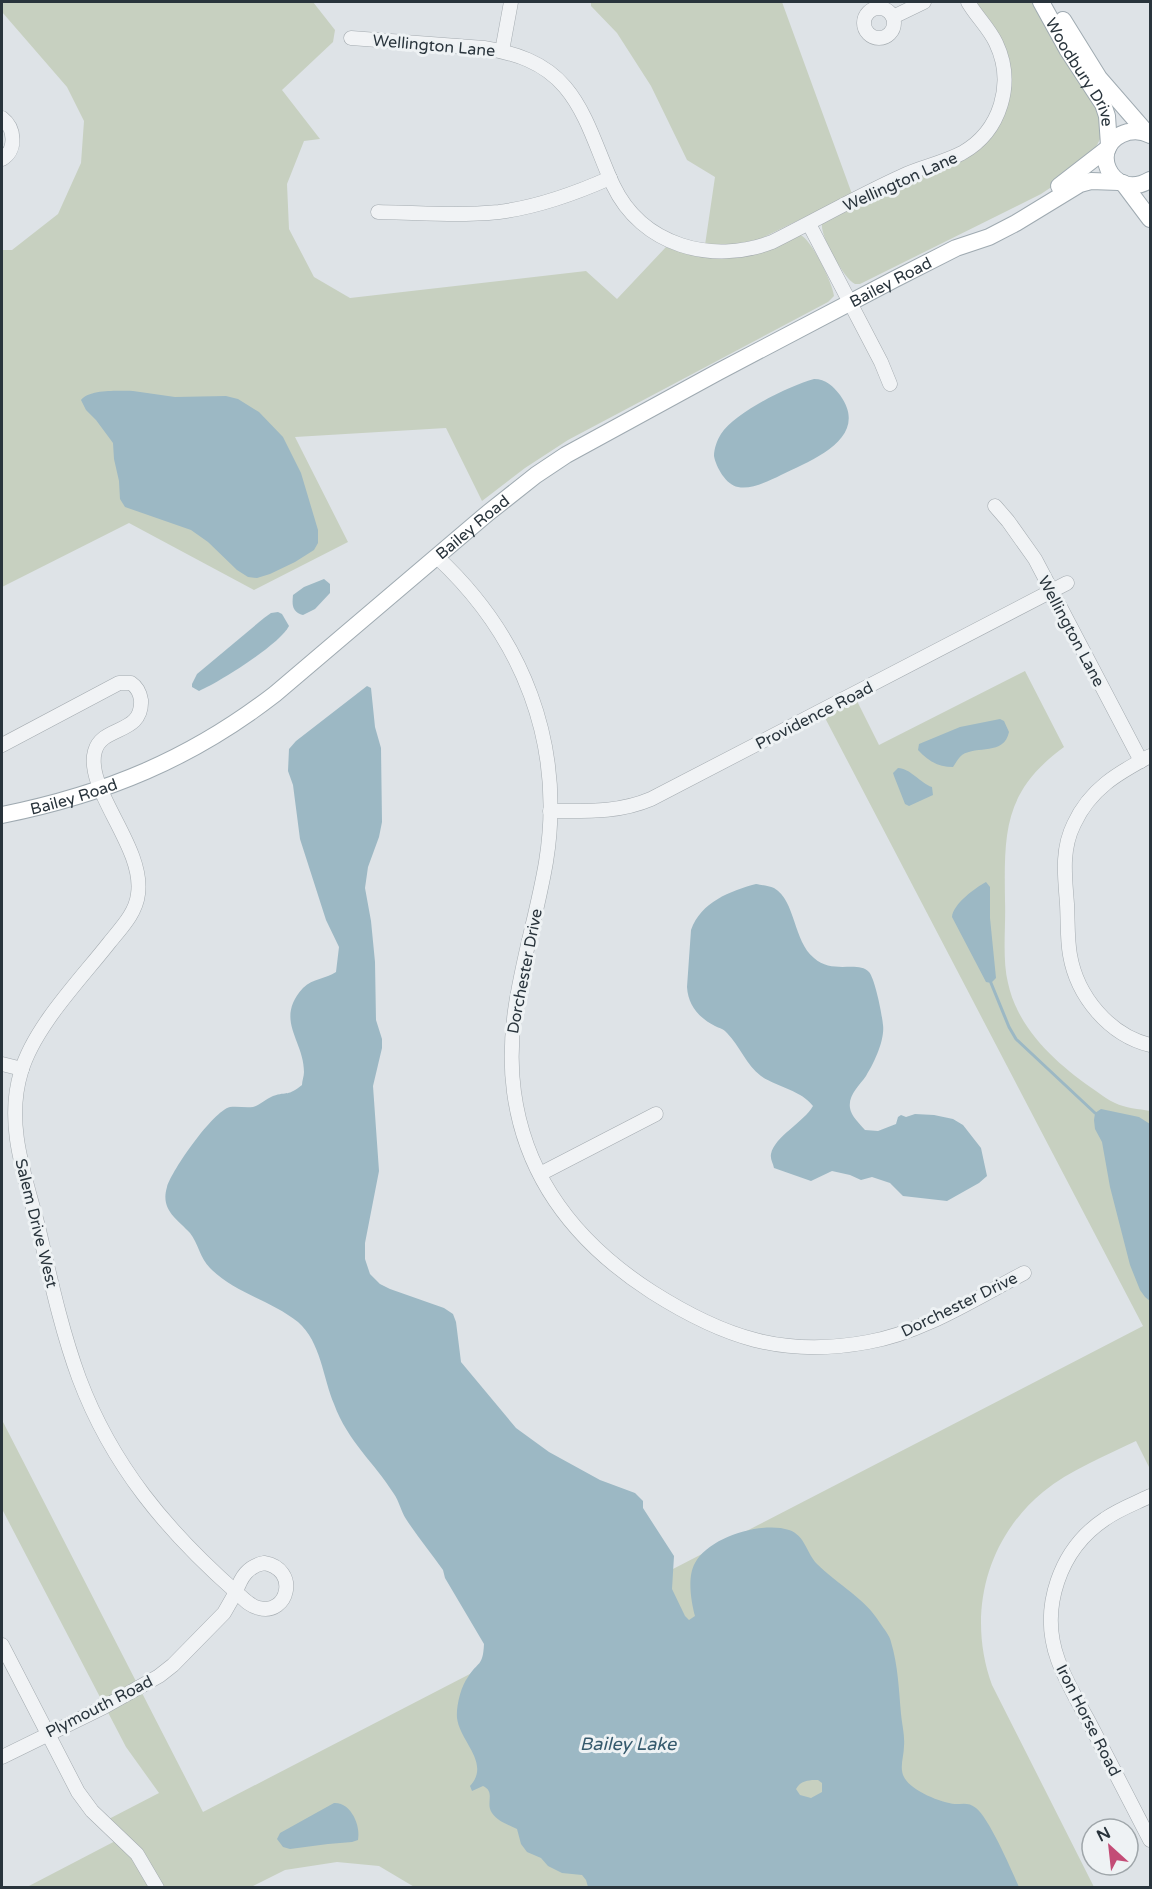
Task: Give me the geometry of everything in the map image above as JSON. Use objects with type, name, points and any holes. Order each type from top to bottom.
[{"type":"main road","name":"Woodbury Drive","points":[[1041,2],[1066,49],[1103,104],[1107,116],[1108,169],[1121,183]]},
{"type":"main road","name":"Woodbury Drive","points":[[1053,2],[1096,74],[1149,134]]},
{"type":"main road","name":"Bailey Road","points":[[2,815],[66,801],[102,790],[172,760],[240,720],[293,679],[504,499],[566,455],[718,372],[956,248],[984,228],[1050,192],[1125,133],[1135,131],[1149,134]]},
{"type":"main road","name":"Bailey Road","points":[[956,248],[989,237],[1084,182],[1136,185],[1150,180]]},
{"type":"main road","points":[[1121,183],[1150,219]]},
{"type":"street","points":[[502,51],[511,2]]},
{"type":"street","points":[[893,17],[924,2]]},
{"type":"street","name":"Wellington Lane","points":[[351,38],[446,44],[502,51],[535,63],[550,72],[578,105],[610,178],[624,203],[643,224],[663,238],[689,249],[719,252],[757,248],[886,184],[963,152],[992,126],[1003,100],[1004,69],[996,43],[968,2]]},
{"type":"street","points":[[2,118],[11,128],[13,137],[12,147],[2,159]]},
{"type":"street","points":[[378,212],[464,213],[510,210],[563,197],[610,178]]},
{"type":"street","points":[[809,224],[881,362],[890,384]]},
{"type":"street","name":"Wellington Lane","points":[[995,506],[1024,543],[1146,759]]},
{"type":"street","name":"Dorchester Drive","points":[[436,557],[456,575],[489,615],[509,645],[532,696],[544,740],[549,769],[550,811],[546,862],[515,1006],[510,1055],[514,1094],[521,1128],[550,1194],[574,1227],[603,1256],[631,1278],[679,1309],[706,1324],[746,1338],[781,1346],[837,1347],[901,1334],[1024,1273]]},
{"type":"street","name":"Providence Road","points":[[550,811],[611,811],[651,799],[1067,583]]},
{"type":"street","name":"Salem Drive West","points":[[2,745],[119,683],[128,682],[136,687],[141,699],[136,719],[126,728],[105,737],[96,748],[94,768],[134,860],[139,877],[136,903],[125,923],[39,1034],[22,1070],[14,1112],[17,1143],[66,1338],[83,1388],[111,1446],[152,1508],[193,1553],[236,1592]]},
{"type":"street","points":[[1146,759],[1111,778],[1085,804],[1072,826],[1064,862],[1070,955],[1079,984],[1091,1005],[1108,1023],[1132,1038],[1150,1045]]},
{"type":"street","points":[[2,1064],[22,1070]]},
{"type":"street","points":[[540,1174],[656,1114]]},
{"type":"street","name":"Iron Horse Road","points":[[1150,1496],[1106,1518],[1088,1532],[1076,1546],[1064,1564],[1056,1583],[1051,1622],[1053,1643],[1064,1674],[1150,1840]]},
{"type":"street","name":"Plymouth Road","points":[[2,1756],[139,1688],[166,1671],[224,1613],[236,1592]]},
{"type":"street","points":[[2,1645],[82,1800],[137,1854],[157,1887]]},
{"type":"green space","points":[[2,2],[313,2],[335,30],[333,42],[282,90],[320,139],[304,141],[287,184],[289,229],[314,277],[350,298],[586,271],[617,299],[666,247],[702,257],[734,258],[766,250],[800,235],[810,244],[821,262],[834,296],[828,302],[568,440],[525,468],[482,501],[446,428],[295,437],[348,542],[254,590],[129,523],[2,587],[2,250],[12,250],[58,214],[81,163],[84,121],[67,87],[2,12]]},
{"type":"green space","points":[[591,2],[782,2],[852,194],[760,239],[732,245],[705,245],[715,177],[687,160],[651,86],[617,33],[591,6]]},
{"type":"green space","points":[[974,2],[1033,2],[1100,111],[1101,137],[1096,147],[1041,194],[860,284],[855,284],[834,257],[822,230],[822,224],[895,185],[959,160],[1010,93]]},
{"type":"green space","points":[[1025,671],[1064,747],[1044,763],[1029,780],[1019,797],[1007,833],[1005,953],[1008,983],[1013,1000],[1030,1031],[1054,1058],[1110,1100],[1123,1106],[1150,1111],[1150,1469],[1136,1441],[1076,1470],[1043,1492],[1023,1511],[1007,1533],[986,1581],[982,1606],[981,1632],[992,1685],[1080,1859],[1080,1877],[1089,1877],[1094,1887],[416,1888],[379,1866],[337,1862],[285,1870],[251,1887],[27,1887],[121,1838],[103,1822],[159,1793],[126,1747],[2,1509],[2,1420],[203,1812],[1143,1326],[824,716],[856,699],[879,745]]},
{"type":"water","points":[[814,379],[822,380],[835,389],[848,410],[848,424],[843,435],[834,445],[808,462],[766,482],[743,488],[729,483],[719,470],[714,456],[721,434],[750,409],[791,387]]},
{"type":"water","points":[[133,391],[175,397],[226,396],[238,399],[259,412],[283,437],[301,473],[318,530],[318,543],[314,550],[270,574],[257,578],[248,577],[191,530],[125,507],[120,499],[113,443],[86,410],[81,400],[85,396],[98,392]]},
{"type":"water","points":[[324,579],[330,584],[330,593],[315,609],[303,615],[297,612],[293,605],[293,595],[304,587]]},
{"type":"water","points":[[271,613],[282,614],[289,626],[274,642],[248,662],[209,686],[199,691],[192,687],[197,674],[264,618]]},
{"type":"water","name":"Bailey Lake","points":[[367,686],[371,688],[375,727],[381,748],[382,822],[368,867],[365,888],[375,962],[376,1020],[382,1039],[382,1048],[373,1086],[379,1171],[365,1243],[365,1259],[370,1274],[380,1284],[390,1289],[444,1308],[453,1314],[461,1362],[516,1428],[549,1452],[600,1480],[635,1493],[643,1501],[643,1508],[674,1556],[672,1589],[689,1620],[695,1616],[690,1589],[691,1575],[695,1563],[712,1546],[737,1533],[765,1528],[789,1530],[799,1536],[817,1564],[867,1606],[889,1637],[898,1678],[904,1738],[902,1766],[907,1782],[934,1798],[949,1803],[968,1804],[976,1808],[993,1833],[1019,1887],[588,1887],[582,1875],[562,1873],[548,1866],[541,1858],[527,1852],[521,1844],[517,1829],[500,1821],[492,1813],[487,1788],[483,1786],[472,1791],[470,1786],[476,1777],[476,1761],[459,1727],[457,1708],[465,1681],[481,1660],[484,1644],[445,1578],[443,1570],[406,1519],[396,1497],[346,1430],[330,1394],[317,1350],[306,1330],[287,1314],[230,1284],[210,1268],[193,1237],[171,1213],[166,1202],[165,1195],[170,1179],[194,1142],[223,1111],[230,1107],[253,1107],[273,1096],[288,1093],[302,1085],[303,1061],[293,1030],[291,1010],[303,988],[311,982],[336,972],[339,947],[326,920],[300,839],[293,785],[288,771],[289,749],[296,741]],"holes":[[[818,1780],[822,1783],[822,1792],[811,1798],[800,1795],[796,1789],[803,1782]]]},
{"type":"water","points":[[1000,719],[1004,721],[1009,732],[1002,744],[989,749],[968,752],[961,756],[953,767],[934,763],[918,750],[919,744],[960,727]]},
{"type":"water","points":[[898,768],[907,770],[932,787],[933,795],[909,806],[905,804],[893,773]]},
{"type":"water","points":[[986,882],[990,887],[990,918],[996,978],[991,983],[986,982],[952,917],[960,902]]},
{"type":"water","points":[[756,884],[774,888],[781,894],[791,911],[802,942],[814,958],[829,966],[858,967],[869,972],[871,976],[880,1005],[883,1031],[881,1044],[872,1065],[851,1099],[850,1108],[854,1117],[865,1130],[878,1131],[896,1124],[901,1115],[906,1117],[915,1114],[934,1115],[953,1119],[963,1125],[981,1148],[987,1176],[979,1183],[947,1201],[903,1196],[890,1183],[872,1177],[861,1180],[832,1171],[811,1181],[774,1168],[771,1159],[773,1148],[813,1106],[802,1096],[767,1080],[756,1072],[726,1032],[699,1015],[690,1000],[687,987],[691,930],[696,920],[709,905],[718,899]]},
{"type":"water","points":[[1101,1109],[1139,1117],[1150,1124],[1150,1301],[1140,1290],[1130,1265],[1110,1187],[1102,1142],[1095,1129],[1095,1113]]},
{"type":"water","points":[[334,1803],[345,1806],[354,1816],[359,1834],[358,1840],[290,1849],[283,1847],[277,1839],[280,1833]]},
{"type":"waterway","points":[[991,983],[1016,1039],[1095,1113]]}]
